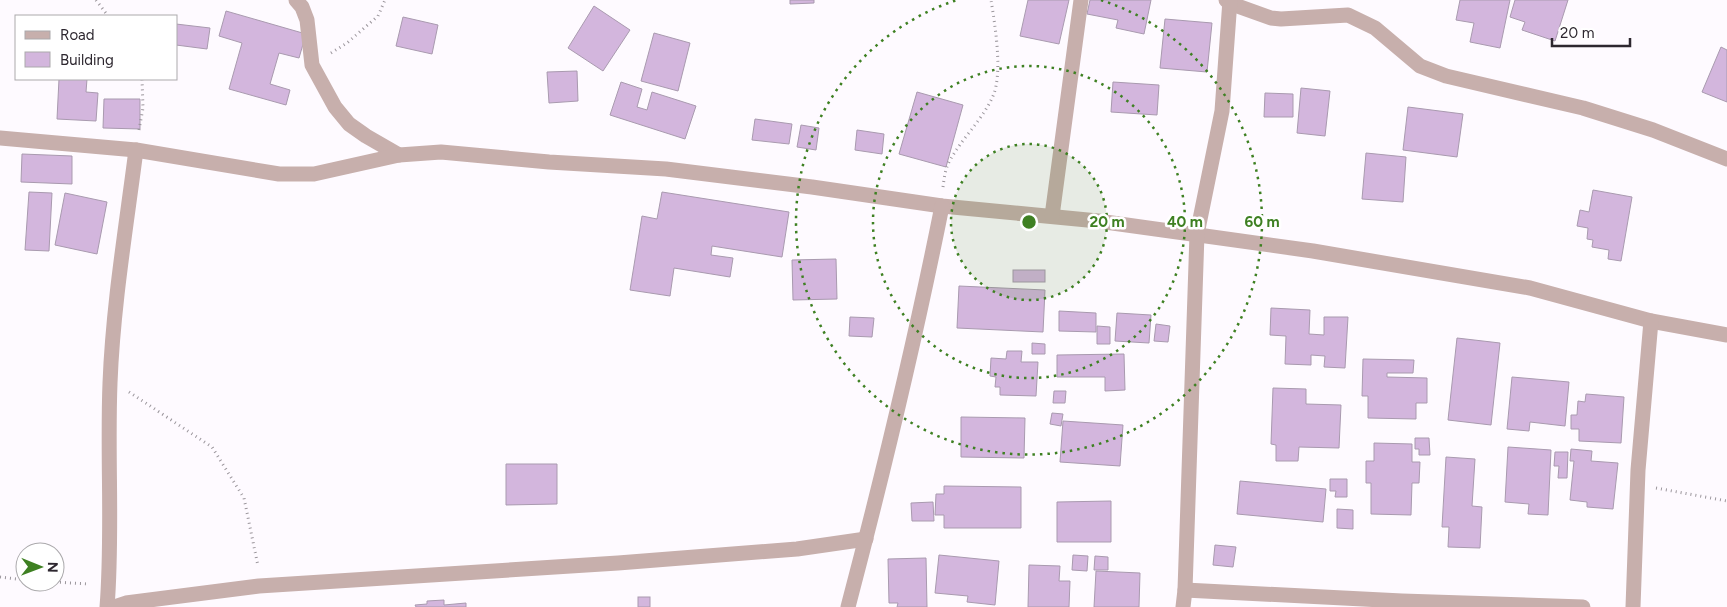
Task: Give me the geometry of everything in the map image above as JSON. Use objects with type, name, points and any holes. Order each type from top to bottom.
[{"type":"street","points":[[296,0],[302,7],[307,20],[312,65],[335,107],[349,124],[399,156]]},
{"type":"street","points":[[1052,216],[1082,0]]},
{"type":"street","points":[[1183,607],[1197,234],[1222,111],[1228,1],[1281,20],[1348,16],[1375,28],[1420,66],[1446,76],[1583,108],[1653,130],[1727,159]]},
{"type":"street","points":[[0,138],[136,150],[279,174],[314,174],[399,156],[441,152],[549,162],[666,169],[812,187],[940,206],[1098,221],[1313,251],[1530,288],[1651,321],[1727,335]]},
{"type":"street","points":[[106,607],[108,586],[110,384],[116,302],[136,150]]},
{"type":"street","points":[[848,607],[895,424],[917,327],[940,206]]},
{"type":"street","points":[[1633,607],[1638,485],[1651,321]]},
{"type":"street","points":[[114,607],[126,603],[259,586],[618,563],[797,549],[866,539]]},
{"type":"street","points":[[1185,590],[1402,601],[1583,607]]},
{"type":"path","points":[[96,0],[107,15]]},
{"type":"path","points":[[312,65],[347,43],[378,16],[385,0]]},
{"type":"path","points":[[940,206],[947,166],[986,108],[993,96],[997,82],[998,57],[991,0]]},
{"type":"path","points":[[136,150],[143,108],[142,80]]},
{"type":"path","points":[[110,384],[135,395],[212,447],[244,498],[258,562],[259,586]]},
{"type":"path","points":[[1638,485],[1727,501]]},
{"type":"path","points":[[0,577],[15,579]]},
{"type":"path","points":[[65,583],[108,586]]},
{"type":"building","points":[[790,0],[814,0],[814,3],[790,4]]},
{"type":"building","points":[[1028,0],[1069,0],[1059,44],[1020,36]]},
{"type":"building","points":[[1090,0],[1151,0],[1144,34],[1116,28],[1118,20],[1087,14]]},
{"type":"building","points":[[1460,0],[1510,0],[1500,48],[1470,42],[1474,23],[1456,20]]},
{"type":"building","points":[[1515,0],[1568,0],[1555,41],[1522,30],[1525,22],[1510,17]]},
{"type":"building","points":[[594,6],[630,30],[603,71],[568,48]]},
{"type":"building","points":[[226,11],[306,34],[299,58],[279,53],[270,84],[290,90],[286,105],[229,89],[242,43],[219,36]]},
{"type":"building","points":[[403,17],[438,25],[432,54],[396,46]]},
{"type":"building","points":[[1165,19],[1212,23],[1207,72],[1160,68]]},
{"type":"building","points":[[178,24],[210,28],[207,49],[178,45]]},
{"type":"building","points":[[654,33],[690,43],[678,91],[641,81]]},
{"type":"building","points":[[1721,47],[1727,50],[1727,102],[1702,92]]},
{"type":"building","points":[[577,71],[578,101],[549,103],[547,72]]},
{"type":"building","points":[[59,80],[87,80],[86,92],[98,93],[96,121],[57,119]]},
{"type":"building","points":[[621,82],[642,89],[637,107],[647,110],[652,92],[696,106],[685,139],[610,115]]},
{"type":"building","points":[[1113,82],[1159,85],[1157,115],[1111,112]]},
{"type":"building","points":[[1301,88],[1330,91],[1325,136],[1297,133]]},
{"type":"building","points":[[917,92],[963,105],[946,167],[899,154]]},
{"type":"building","points":[[1265,93],[1293,94],[1293,117],[1264,117]]},
{"type":"building","points":[[104,99],[140,99],[140,129],[103,128]]},
{"type":"building","points":[[1408,107],[1463,114],[1457,157],[1403,150]]},
{"type":"building","points":[[755,119],[792,124],[789,144],[752,140]]},
{"type":"building","points":[[801,125],[819,128],[816,150],[797,147]]},
{"type":"building","points":[[857,130],[884,134],[882,154],[855,150]]},
{"type":"building","points":[[1366,153],[1406,157],[1403,202],[1362,199]]},
{"type":"building","points":[[22,154],[72,156],[72,184],[21,182]]},
{"type":"building","points":[[1593,190],[1632,197],[1621,261],[1608,259],[1609,250],[1592,247],[1593,240],[1587,239],[1588,228],[1577,226],[1580,210],[1589,212]]},
{"type":"building","points":[[29,192],[52,193],[49,251],[25,250]]},
{"type":"building","points":[[662,192],[789,212],[782,257],[712,246],[711,255],[733,258],[730,277],[674,268],[670,296],[630,290],[642,216],[657,219]]},
{"type":"building","points":[[65,193],[107,202],[97,254],[55,245]]},
{"type":"building","points":[[836,259],[837,299],[793,300],[792,260]]},
{"type":"building","points":[[1013,270],[1045,270],[1045,282],[1013,282]]},
{"type":"building","points":[[959,286],[1045,290],[1043,332],[957,328]]},
{"type":"building","points":[[1271,308],[1310,310],[1309,334],[1324,335],[1324,317],[1348,317],[1345,368],[1324,367],[1325,356],[1311,355],[1311,365],[1285,364],[1286,336],[1270,335]]},
{"type":"building","points":[[1059,311],[1096,313],[1096,332],[1059,331]]},
{"type":"building","points":[[1117,313],[1151,315],[1149,343],[1115,341]]},
{"type":"building","points":[[850,317],[874,318],[872,337],[849,336]]},
{"type":"building","points":[[1156,324],[1170,326],[1168,342],[1154,341]]},
{"type":"building","points":[[1097,326],[1110,327],[1110,344],[1097,344]]},
{"type":"building","points":[[1457,338],[1500,343],[1491,425],[1448,420]]},
{"type":"building","points":[[1032,343],[1045,344],[1045,354],[1032,354]]},
{"type":"building","points":[[1007,351],[1022,351],[1021,362],[1038,362],[1036,396],[1000,395],[1000,387],[995,387],[996,377],[990,376],[991,358],[1006,359]]},
{"type":"building","points":[[1124,354],[1125,390],[1105,391],[1105,377],[1057,377],[1057,355]]},
{"type":"building","points":[[1363,359],[1414,360],[1413,373],[1387,373],[1387,377],[1427,378],[1427,403],[1416,403],[1416,419],[1368,418],[1368,396],[1362,396]]},
{"type":"building","points":[[1512,377],[1569,382],[1565,426],[1530,422],[1529,431],[1507,429]]},
{"type":"building","points":[[1273,388],[1306,389],[1306,404],[1341,405],[1339,448],[1299,447],[1298,461],[1276,461],[1276,445],[1271,444]]},
{"type":"building","points":[[1054,391],[1066,391],[1065,403],[1053,403]]},
{"type":"building","points":[[1586,394],[1624,397],[1621,443],[1579,441],[1579,429],[1571,429],[1571,415],[1577,415],[1578,401],[1585,402]]},
{"type":"building","points":[[1052,413],[1063,414],[1061,426],[1050,424]]},
{"type":"building","points":[[961,417],[1025,418],[1024,458],[961,457]]},
{"type":"building","points":[[1063,421],[1123,425],[1120,466],[1060,462]]},
{"type":"building","points":[[1415,438],[1429,438],[1430,455],[1419,455],[1419,449],[1415,449]]},
{"type":"building","points":[[1374,443],[1412,444],[1412,462],[1420,462],[1419,483],[1412,483],[1411,515],[1371,514],[1371,483],[1366,483],[1366,461],[1374,461]]},
{"type":"building","points":[[1508,447],[1551,450],[1548,515],[1528,514],[1529,504],[1505,502]]},
{"type":"building","points":[[1571,449],[1592,451],[1591,461],[1618,463],[1613,509],[1587,507],[1587,502],[1570,500],[1574,461],[1570,461]]},
{"type":"building","points":[[1555,452],[1568,452],[1567,478],[1558,478],[1559,466],[1554,466]]},
{"type":"building","points":[[1446,457],[1475,459],[1472,506],[1482,507],[1480,548],[1448,547],[1449,527],[1442,527]]},
{"type":"building","points":[[506,464],[557,464],[557,504],[506,505]]},
{"type":"building","points":[[1330,479],[1347,479],[1347,497],[1335,497],[1336,491],[1330,491]]},
{"type":"building","points":[[1240,481],[1326,489],[1323,522],[1237,514]]},
{"type":"building","points":[[944,486],[1021,487],[1021,528],[944,528],[944,515],[935,515],[936,494],[944,494]]},
{"type":"building","points":[[1111,501],[1111,542],[1057,542],[1057,502]]},
{"type":"building","points":[[933,502],[934,521],[912,521],[911,503]]},
{"type":"building","points":[[1337,509],[1353,510],[1353,529],[1337,528]]},
{"type":"building","points":[[1215,545],[1236,547],[1233,567],[1213,565]]},
{"type":"building","points":[[939,555],[999,561],[995,605],[967,602],[968,596],[935,593]]},
{"type":"building","points":[[1073,555],[1088,556],[1087,571],[1072,570]]},
{"type":"building","points":[[1095,556],[1108,557],[1108,570],[1094,570]]},
{"type":"building","points":[[926,558],[927,607],[897,607],[898,603],[889,603],[888,559]]},
{"type":"building","points":[[1029,565],[1060,566],[1059,581],[1070,581],[1069,607],[1028,607]]},
{"type":"building","points":[[1096,571],[1140,573],[1139,607],[1094,607]]},
{"type":"building","points":[[638,597],[650,597],[650,607],[638,607]]},
{"type":"building","points":[[444,600],[444,605],[466,603],[466,607],[416,607],[415,605],[427,604],[427,601]]}]
